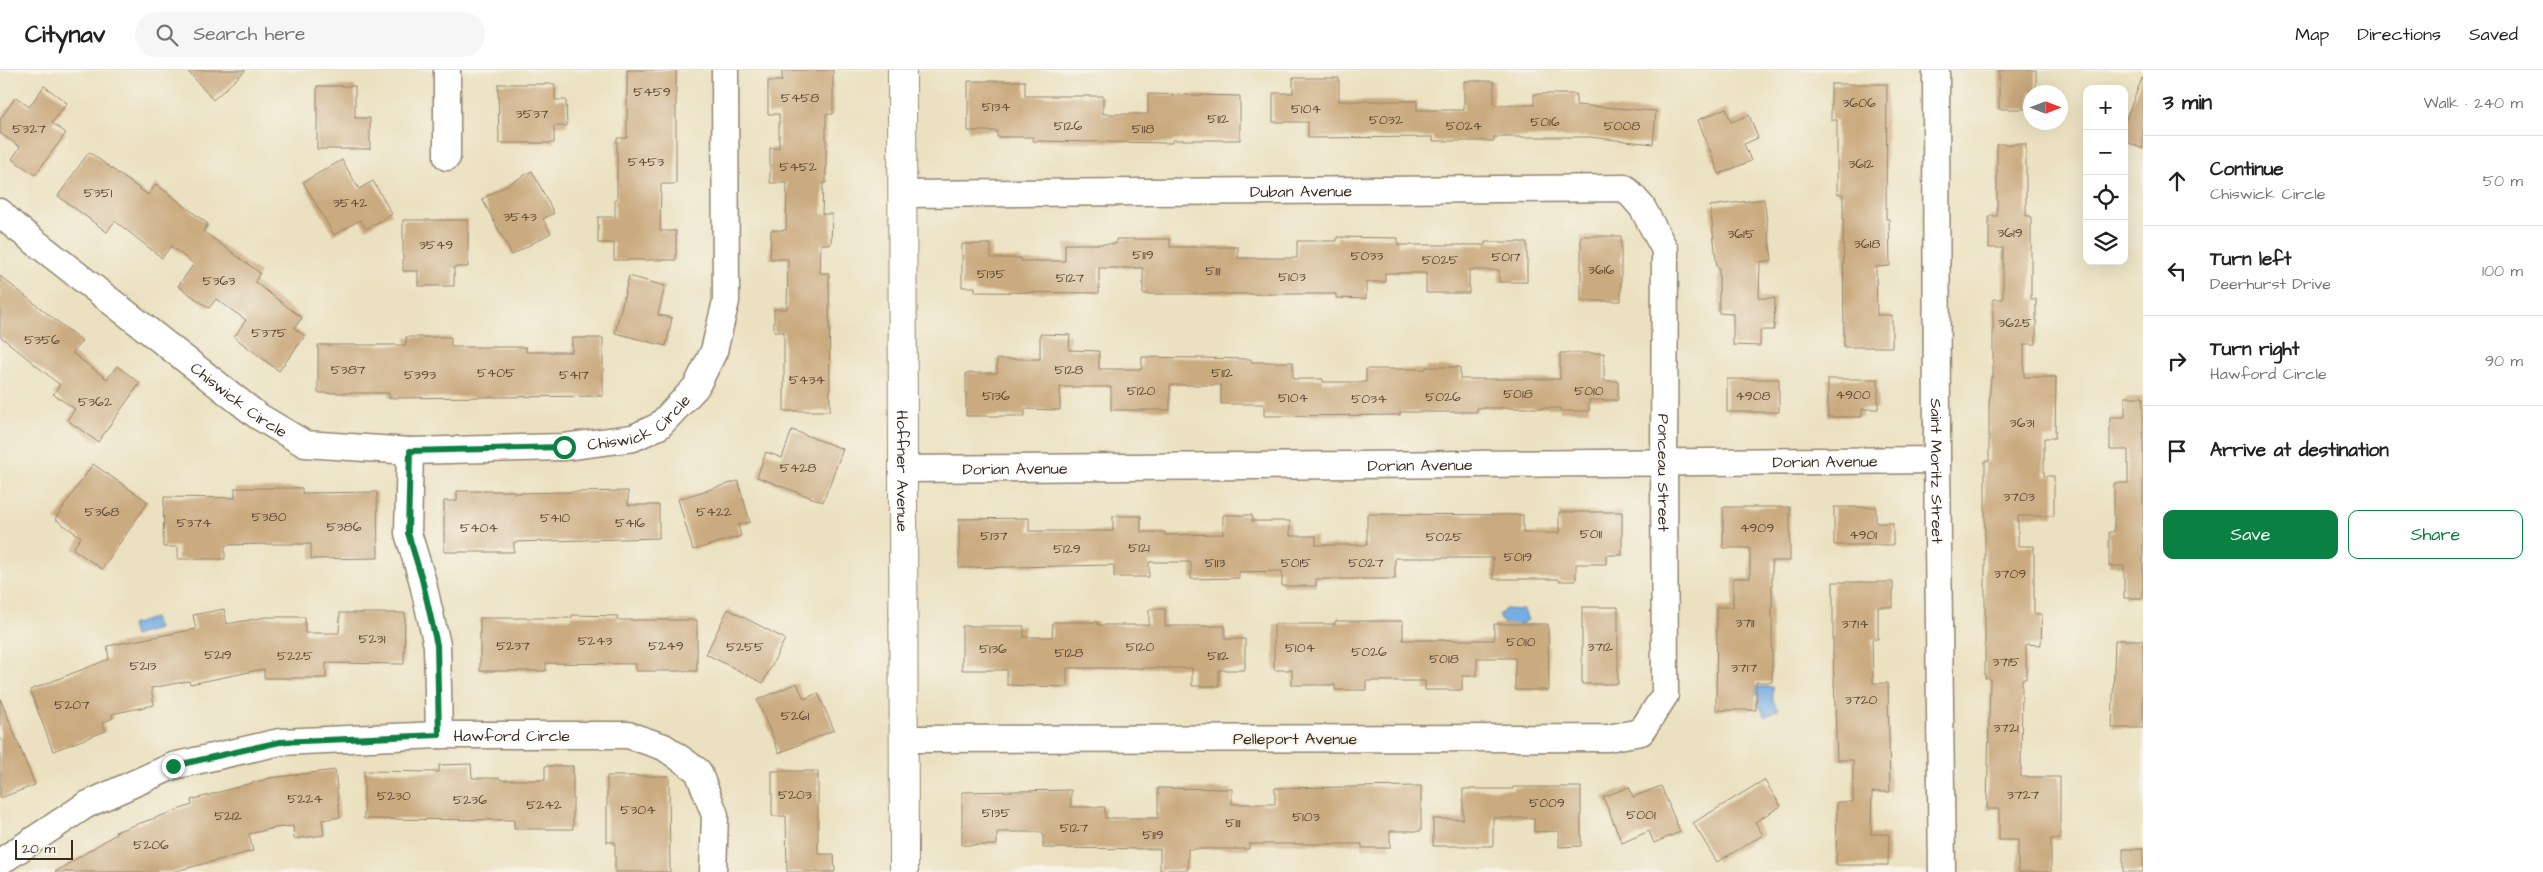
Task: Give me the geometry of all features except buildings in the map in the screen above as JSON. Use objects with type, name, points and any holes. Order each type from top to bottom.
[{"type":"main road","name":"Hoffner Avenue","points":[[902,70],[904,872]]},
{"type":"street","points":[[447,70],[447,157]]},
{"type":"street","name":"Chiswick Circle","points":[[0,212],[12,224],[258,416],[305,444],[410,451],[564,447],[633,438],[660,426],[696,387],[714,351],[726,301],[725,70]]},
{"type":"street","name":"Saint Moritz Street","points":[[1936,70],[1937,460],[1942,872]]},
{"type":"street","name":"Duban Avenue","points":[[903,194],[1625,188],[1642,207],[1666,250]]},
{"type":"street","name":"Ponceau Street","points":[[1666,250],[1664,462],[1666,695]]},
{"type":"street","points":[[410,451],[408,533],[422,579],[437,645],[439,735]]},
{"type":"street","name":"Dorian Avenue","points":[[904,469],[1937,460]]},
{"type":"street","name":"Pelleport Avenue","points":[[904,739],[1608,738],[1641,732],[1666,695]]},
{"type":"street","name":"Hawford Circle","points":[[0,862],[86,805],[173,766],[280,742],[439,735],[628,735],[664,747],[698,771],[715,815],[713,872]]},
{"type":"water","points":[[1505,609],[1524,610],[1528,620],[1523,623],[1505,626],[1499,616]]},
{"type":"water","points":[[154,618],[158,629],[134,636],[131,625]]},
{"type":"water","points":[[1756,687],[1773,687],[1773,701],[1778,710],[1766,717],[1759,706],[1759,695],[1756,694]]},
{"type":"route","points":[[173,766],[280,742],[439,735],[437,645],[422,579],[408,533],[410,451],[564,447]]}]
